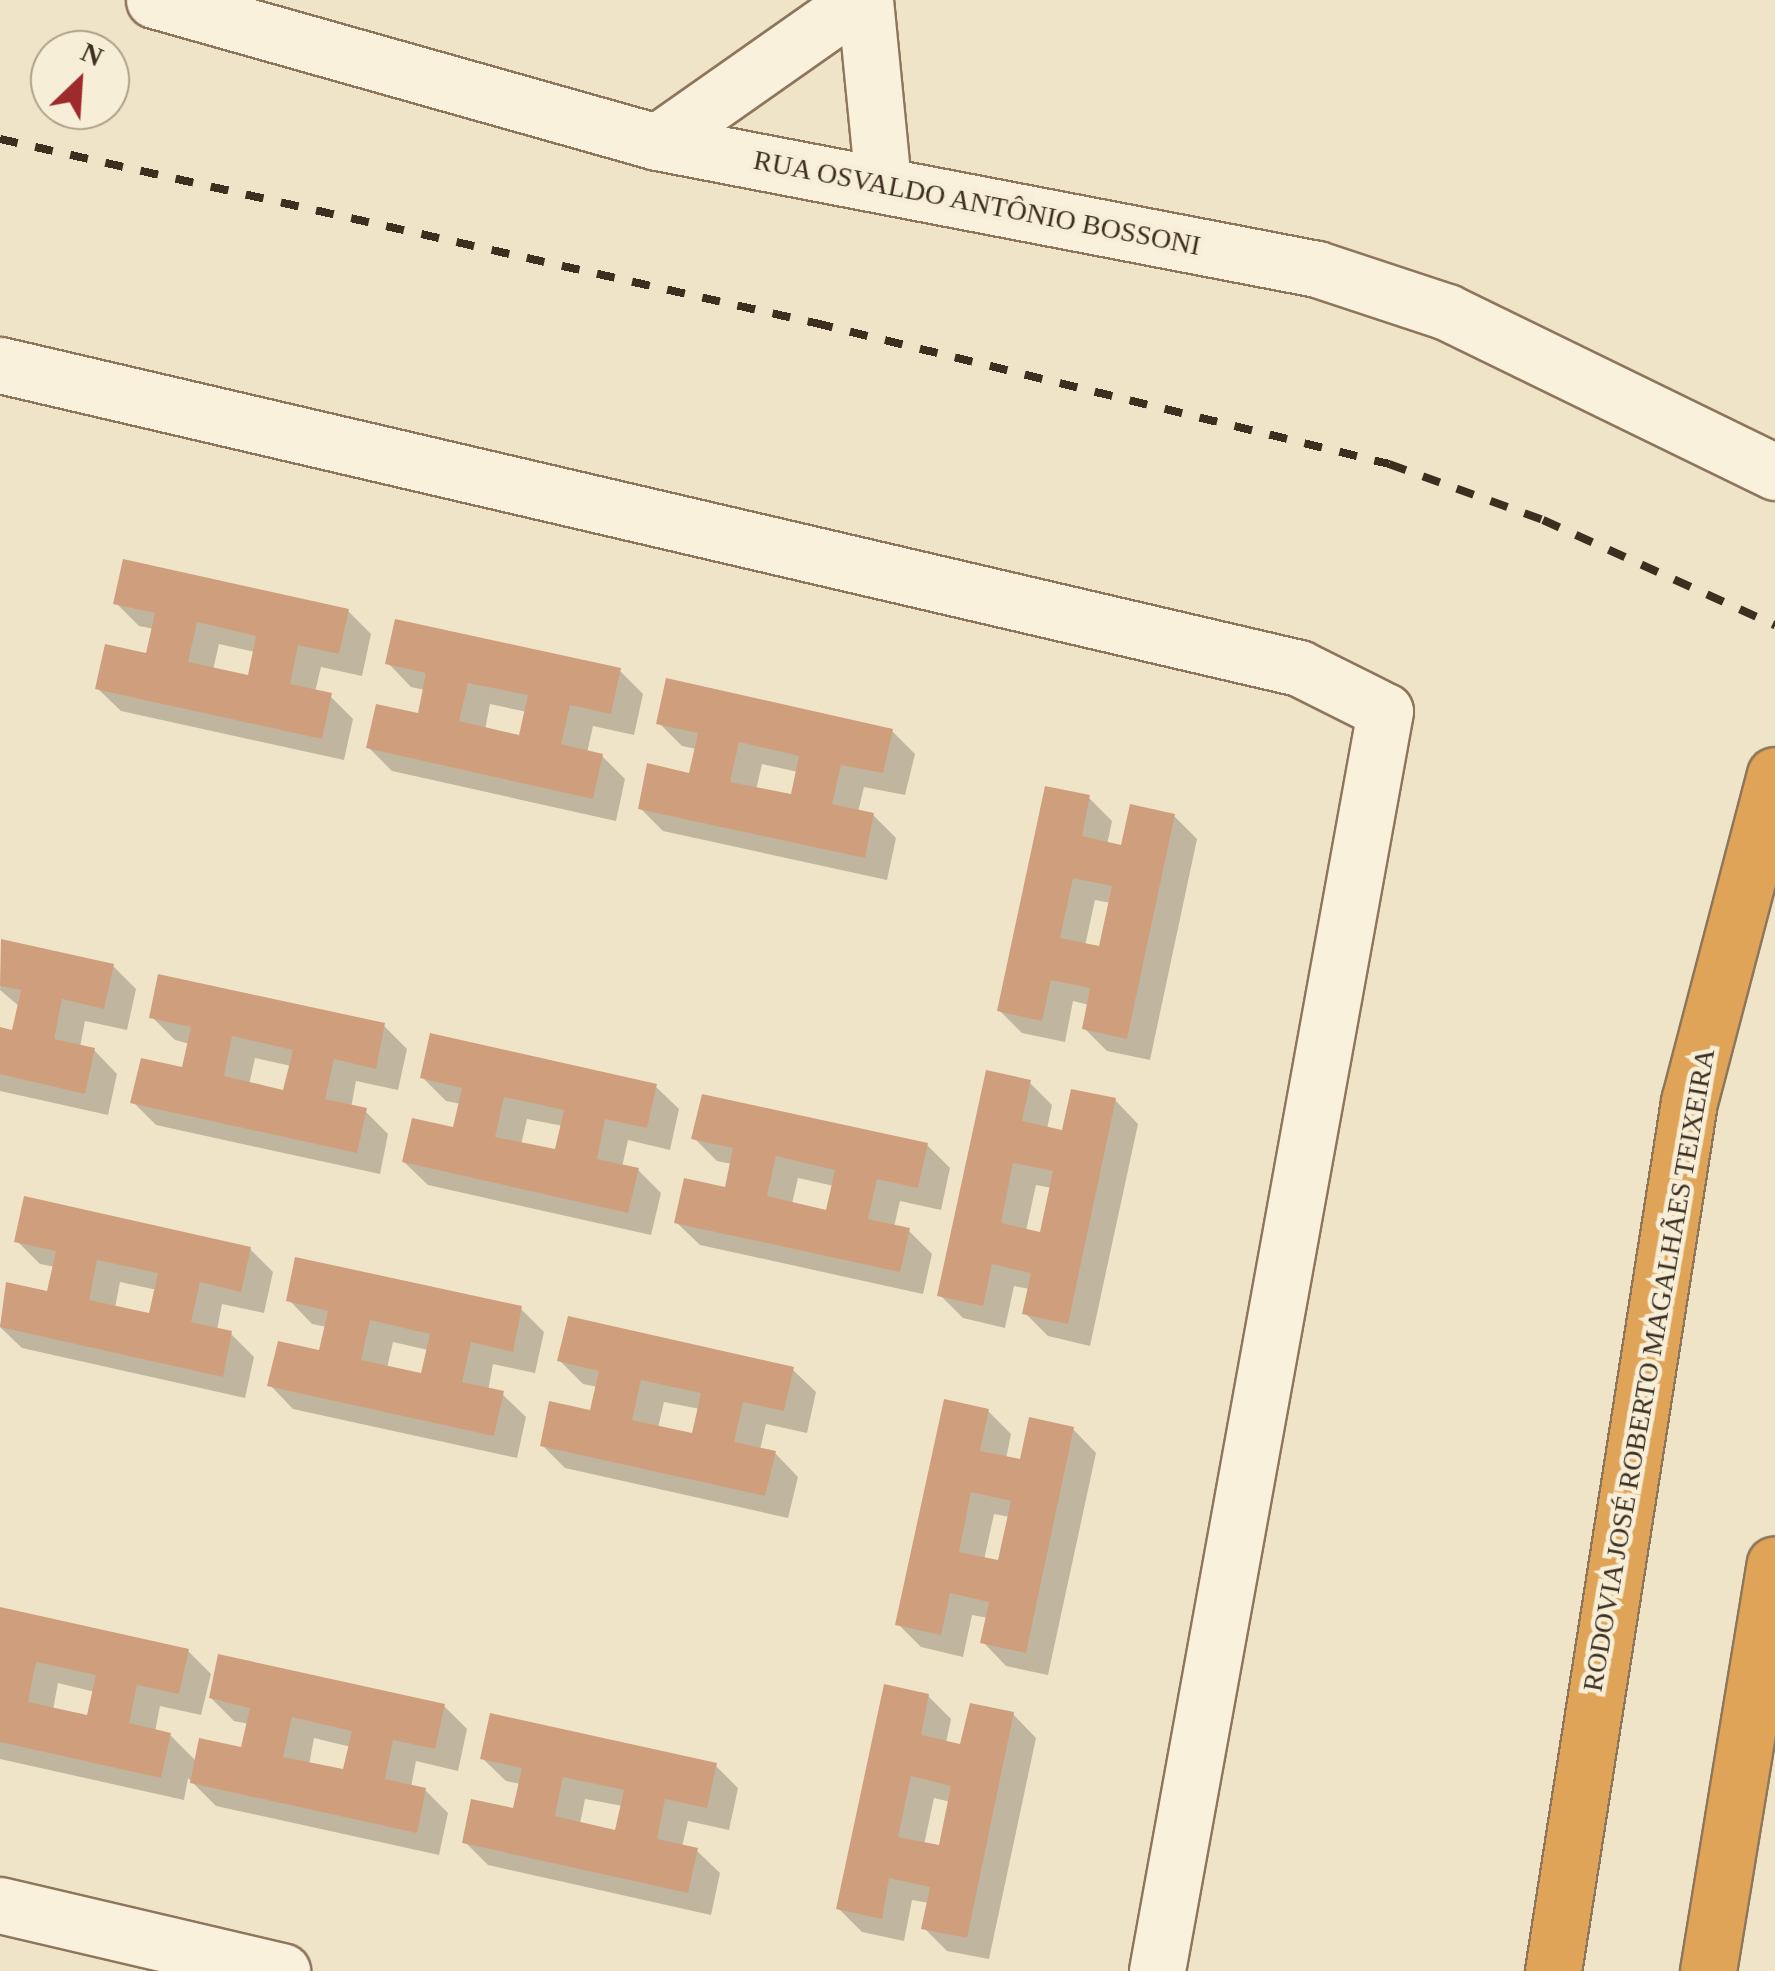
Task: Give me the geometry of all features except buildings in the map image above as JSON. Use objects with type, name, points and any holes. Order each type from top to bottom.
[{"type":"highway","name":"RODOVIA JOSÉ ROBERTO MAGALHÃES TEIXEIRA","points":[[1553,1971],[1686,1120],[1775,775]]},
{"type":"highway","points":[[1708,1971],[1775,1564]]},
{"type":"street","name":"RUA OSVALDO ANTÔNIO BOSSONI","points":[[154,0],[657,142],[1317,269],[1447,312],[1775,472]]},
{"type":"street","points":[[657,142],[862,0],[883,183]]},
{"type":"street","points":[[0,365],[1299,668],[1385,710],[1157,1971]]},
{"type":"street","points":[[0,1905],[121,1955],[282,1971]]},
{"type":"railway","points":[[0,139],[815,323],[1389,464],[1543,520],[1775,625]]}]
